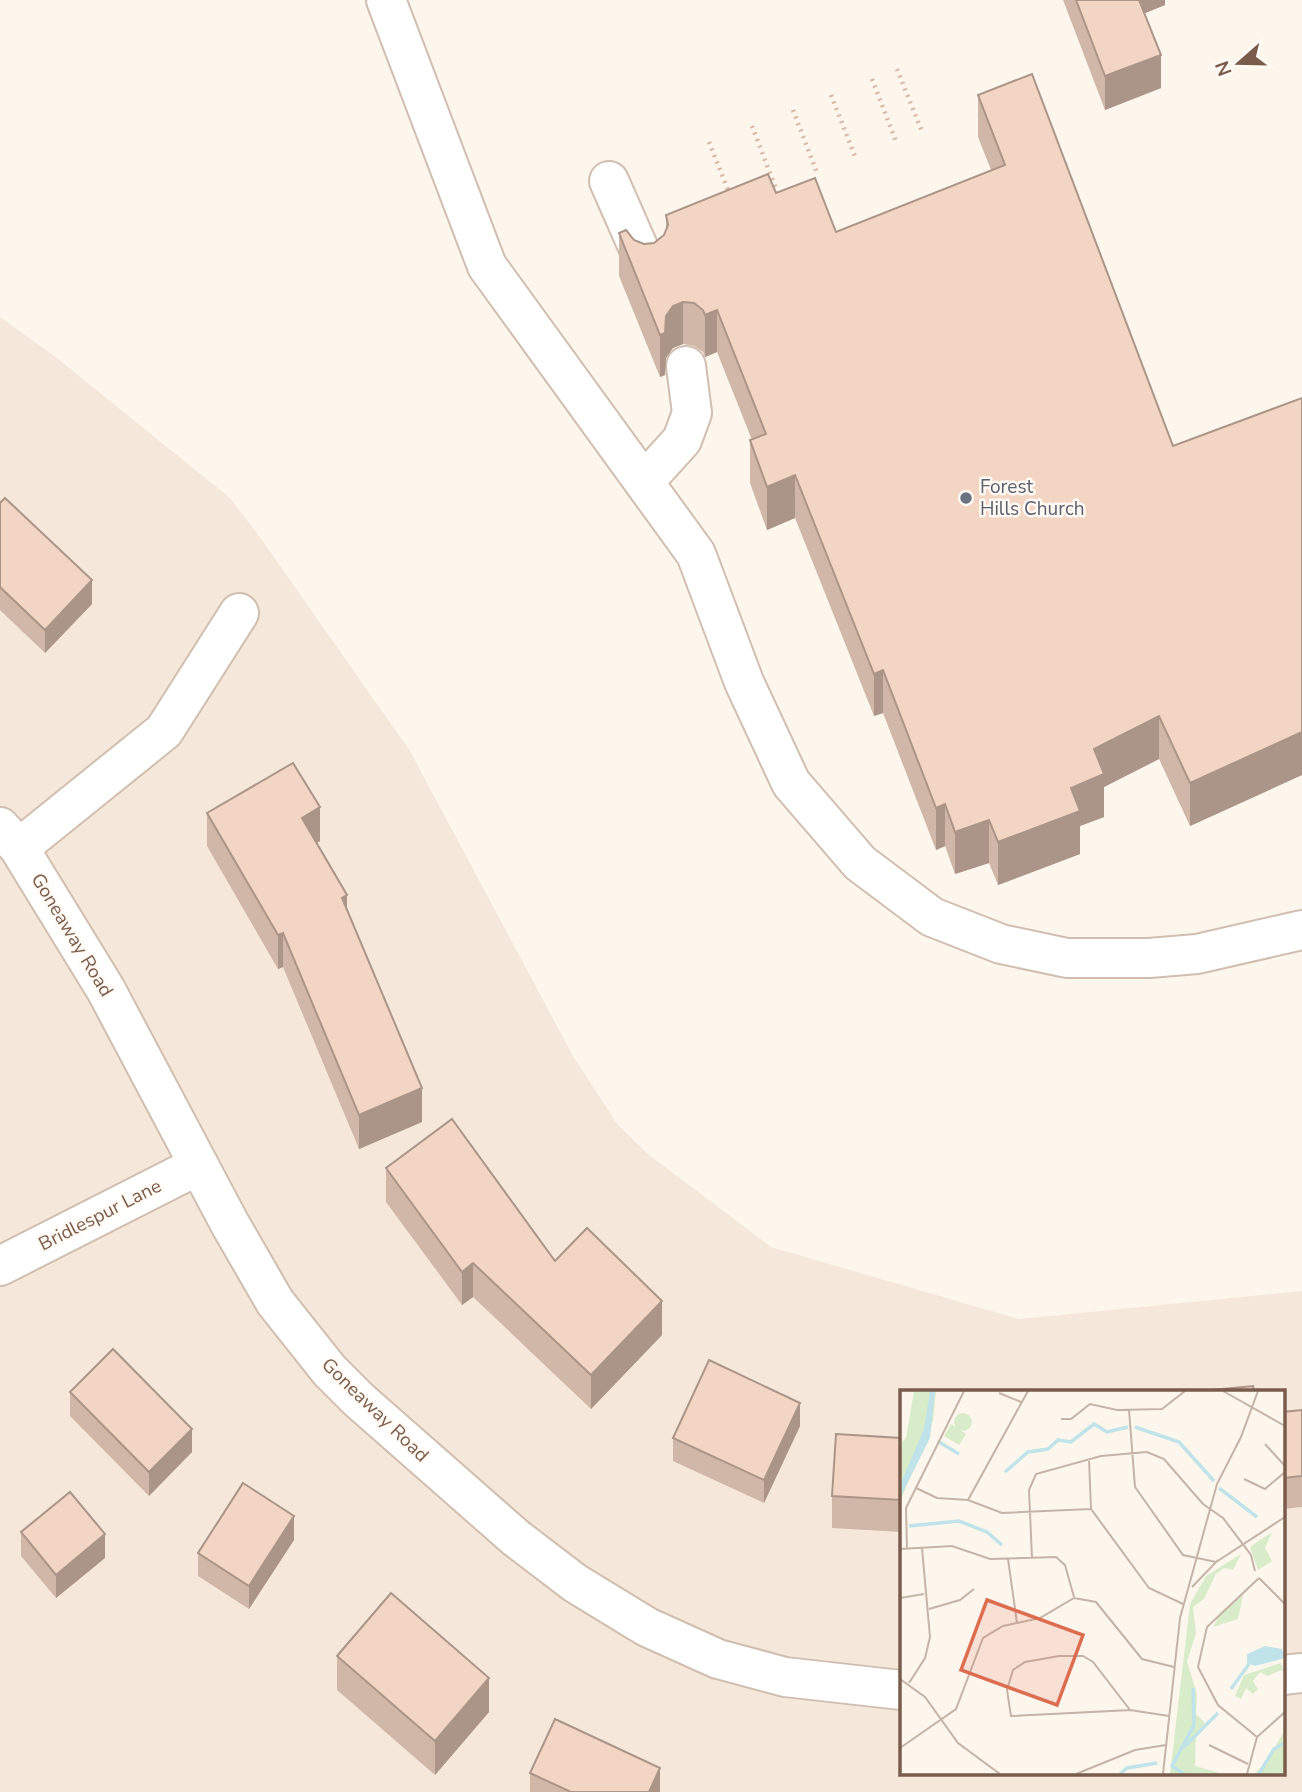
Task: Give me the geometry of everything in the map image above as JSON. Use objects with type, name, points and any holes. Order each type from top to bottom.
[{"type":"street","points":[[386,0],[487,266],[696,554],[744,682],[791,783],[860,863],[932,917],[1000,944],[1067,958],[1149,958],[1197,954],[1302,930]]},
{"type":"street","points":[[610,181],[646,265]]},
{"type":"street","points":[[644,482],[682,440],[692,414],[686,366]]},
{"type":"street","points":[[9,837],[164,731],[239,613]]},
{"type":"street","name":"Goneaway Road","points":[[9,837],[106,990],[230,1224],[275,1302],[329,1370],[359,1400],[516,1538],[565,1575],[647,1627],[718,1659],[785,1677],[900,1690]]},
{"type":"street","name":"Bridlespur Lane","points":[[0,1266],[200,1165]]},
{"type":"street","points":[[1284,1675],[1302,1673]]},
{"type":"path","points":[[897,69],[923,134]]},
{"type":"path","points":[[872,79],[897,144]]},
{"type":"path","points":[[831,95],[856,159]]},
{"type":"path","points":[[793,110],[817,173]]},
{"type":"path","points":[[752,126],[776,189]]},
{"type":"path","points":[[709,142],[734,205]]},
{"type":"shaded area","points":[[0,317],[53,355],[230,498],[410,751],[574,1058],[618,1125],[649,1155],[771,1247],[1019,1319],[1302,1291],[1302,1792],[0,1792]]},
{"type":"building","points":[[1076,0],[1139,0],[1161,55],[1105,76]]},
{"type":"building","name":"Forest Hills Church","points":[[1032,74],[1173,446],[1302,398],[1302,732],[1190,783],[1159,716],[1094,749],[1104,774],[1071,788],[1080,811],[998,842],[989,820],[955,832],[945,804],[936,808],[883,670],[874,674],[795,475],[767,487],[750,440],[766,434],[717,310],[705,315],[694,303],[683,302],[673,306],[666,316],[665,333],[660,335],[619,233],[626,230],[634,240],[644,244],[654,243],[664,235],[668,225],[666,215],[768,174],[776,193],[815,178],[836,232],[1005,165],[978,95]]},
{"type":"building","points":[[5,498],[92,580],[45,630],[0,587],[0,503]]},
{"type":"building","points":[[293,763],[320,807],[302,818],[347,895],[342,898],[422,1088],[359,1115],[283,933],[278,935],[207,813]]},
{"type":"building","points":[[452,1119],[555,1261],[587,1228],[662,1301],[591,1375],[473,1263],[462,1272],[386,1168]]},
{"type":"building","points":[[113,1349],[192,1429],[149,1472],[70,1392]]},
{"type":"building","points":[[709,1360],[800,1403],[764,1480],[673,1438]]},
{"type":"building","points":[[1253,1386],[1254,1390],[1211,1390]]},
{"type":"building","points":[[1302,1410],[1302,1476],[1284,1478],[1284,1412]]},
{"type":"building","points":[[836,1434],[900,1438],[900,1500],[832,1496]]},
{"type":"building","points":[[243,1483],[294,1516],[249,1586],[198,1553]]},
{"type":"building","points":[[70,1492],[105,1534],[56,1575],[21,1532]]},
{"type":"building","points":[[391,1593],[489,1678],[435,1741],[337,1656]]},
{"type":"building","points":[[555,1719],[660,1768],[649,1792],[571,1792],[530,1773]]},
{"type":"place","name":"Forest Hills Church","points":[[966,498]]}]
